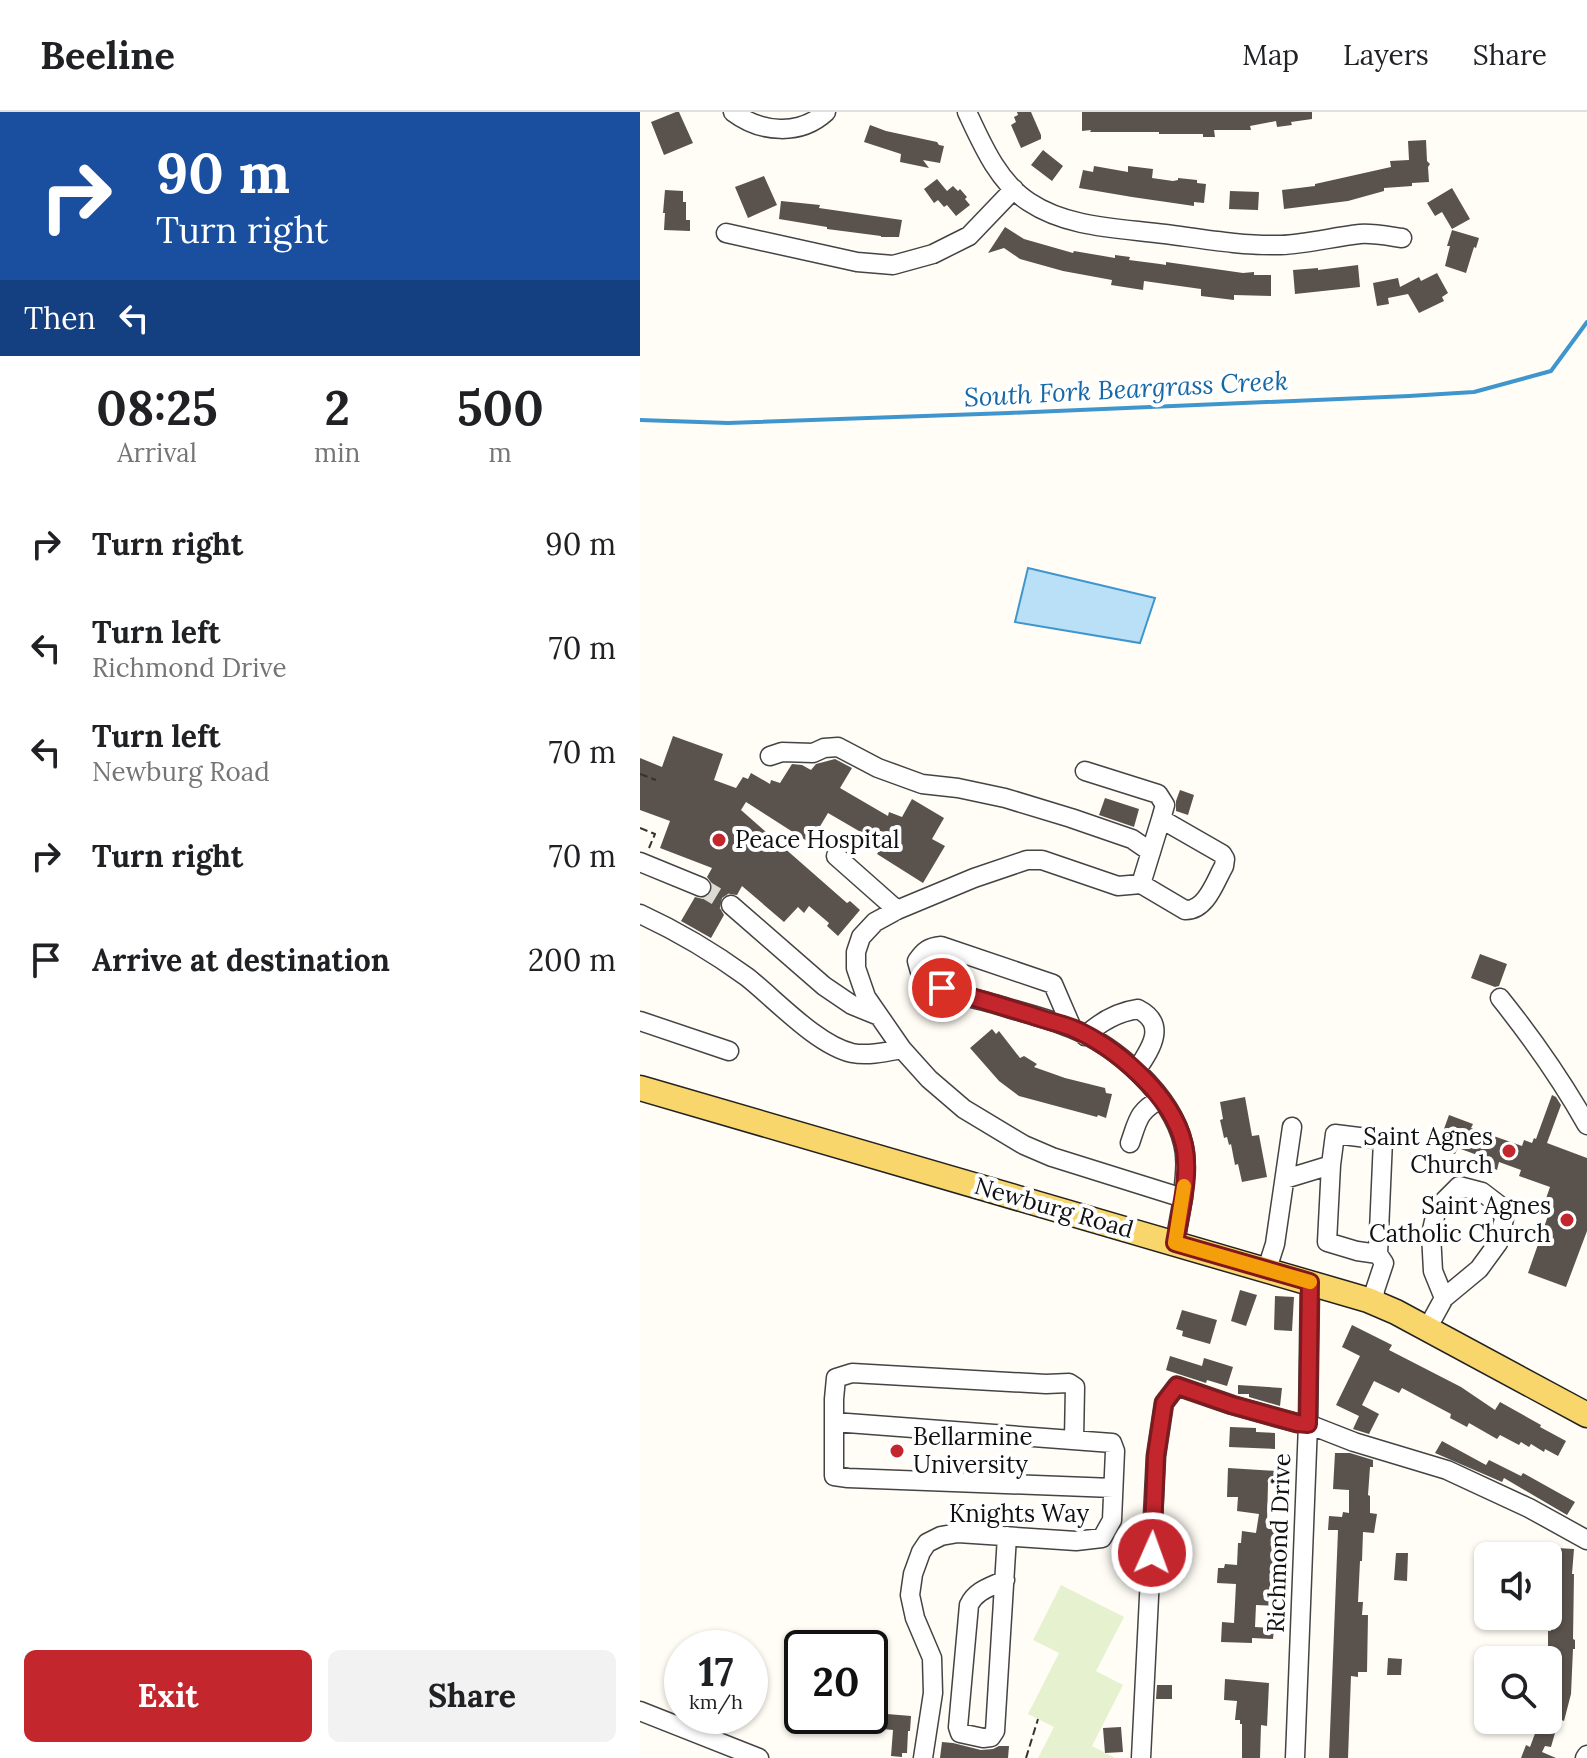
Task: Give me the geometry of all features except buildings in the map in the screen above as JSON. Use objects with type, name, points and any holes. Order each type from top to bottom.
[{"type":"main road","name":"Newburg Road","points":[[640,1088],[1374,1302],[1587,1415]]},
{"type":"street","points":[[733,112],[757,125],[787,129],[807,125],[826,112]]},
{"type":"street","points":[[967,112],[988,155],[1014,189],[1027,201],[1076,222],[1246,244],[1279,245],[1363,234],[1402,238]]},
{"type":"street","points":[[726,233],[857,262],[893,265],[933,254],[969,236],[1014,189]]},
{"type":"street","points":[[770,756],[782,752],[813,753],[838,747],[878,768],[922,784],[958,788],[1018,802],[1132,839],[1151,852]]},
{"type":"street","points":[[1085,771],[1158,794],[1165,805],[1141,884]]},
{"type":"street","points":[[1161,819],[1222,854],[1225,859],[1201,906],[1193,911],[1185,910],[1141,884],[1118,886],[1042,860],[1027,860],[974,878],[875,922],[861,937],[856,952],[856,968],[866,997],[902,1049],[929,1079],[964,1109],[1024,1145],[1052,1157],[1183,1198]]},
{"type":"street","points":[[836,856],[897,910]]},
{"type":"street","points":[[640,862],[701,887]]},
{"type":"street","points":[[731,905],[824,986],[852,1005],[879,1016]]},
{"type":"street","points":[[640,914],[661,923],[746,977],[825,1042],[852,1053],[875,1054],[902,1049]]},
{"type":"street","points":[[1078,1032],[1053,984],[941,946],[931,947],[917,961],[921,975],[942,988],[1078,1032],[1110,1049],[1136,1071],[1175,1120],[1184,1144],[1183,1198],[1175,1243]]},
{"type":"street","points":[[1500,998],[1587,1125]]},
{"type":"street","points":[[1078,1032],[1111,1016],[1138,1009],[1145,1013],[1155,1028],[1155,1037],[1136,1071]]},
{"type":"street","points":[[640,1021],[729,1051]]},
{"type":"street","points":[[1130,1143],[1140,1114],[1161,1099]]},
{"type":"street","points":[[1267,1269],[1275,1244],[1292,1127]]},
{"type":"street","points":[[1374,1302],[1384,1263],[1378,1254],[1383,1140],[1335,1134],[1327,1242],[1378,1254]]},
{"type":"street","points":[[1285,1179],[1331,1165]]},
{"type":"street","points":[[1427,1329],[1444,1298],[1479,1269],[1498,1243],[1504,1219],[1499,1205],[1482,1192],[1459,1186],[1437,1208],[1431,1234],[1433,1271],[1444,1298]]},
{"type":"street","name":"Richmond Drive","points":[[1295,1758],[1308,1424],[1310,1282]]},
{"type":"street","points":[[1074,1440],[1075,1387],[1069,1383],[852,1373],[836,1378],[834,1476],[1113,1488]]},
{"type":"street","points":[[1141,1758],[1156,1456],[1164,1403],[1177,1386],[1232,1405],[1308,1424],[1354,1442],[1447,1470],[1529,1508],[1587,1540]]},
{"type":"street","name":"Knights Way","points":[[834,1422],[1112,1443],[1115,1451],[1112,1520],[1102,1538],[1076,1541],[958,1533],[927,1543],[921,1552],[910,1595],[915,1618],[932,1658],[933,1693],[923,1758]]},
{"type":"street","points":[[1005,1580],[980,1592],[969,1605],[958,1727],[960,1733],[983,1738],[991,1737],[995,1731],[1005,1580],[1007,1536]]},
{"type":"street","points":[[933,1672],[963,1675]]},
{"type":"street","points":[[640,1711],[759,1758]]},
{"type":"path","points":[[640,774],[656,780]]},
{"type":"path","points":[[1026,1758],[1038,1719]]},
{"type":"green space","points":[[1061,1585],[1124,1617],[1096,1671],[1123,1685],[1092,1746],[1115,1758],[1038,1758],[1054,1727],[1028,1714],[1059,1653],[1033,1640]]},
{"type":"water","points":[[1028,568],[1155,598],[1140,643],[1015,622]]},
{"type":"waterway","name":"South Fork Beargrass Creek","points":[[640,420],[728,423],[1474,392],[1551,371],[1587,322]]},
{"type":"tunnel","points":[[701,887],[731,905]]},
{"type":"slow traffic","points":[[1184,1186],[1175,1243],[1310,1282]]},
{"type":"place","name":"Peace Hospital","points":[[719,840]]},
{"type":"place","name":"Saint Agnes Church","points":[[1509,1151]]},
{"type":"place","name":"Saint Agnes Catholic Church","points":[[1567,1220]]},
{"type":"place","name":"Bellarmine University","points":[[897,1451]]},
{"type":"route","points":[[942,988],[1072,1028],[1110,1049],[1157,1093],[1175,1120],[1184,1144],[1183,1198],[1175,1243],[1310,1282],[1308,1424],[1232,1405],[1177,1386],[1164,1403],[1156,1456],[1152,1553]]}]
